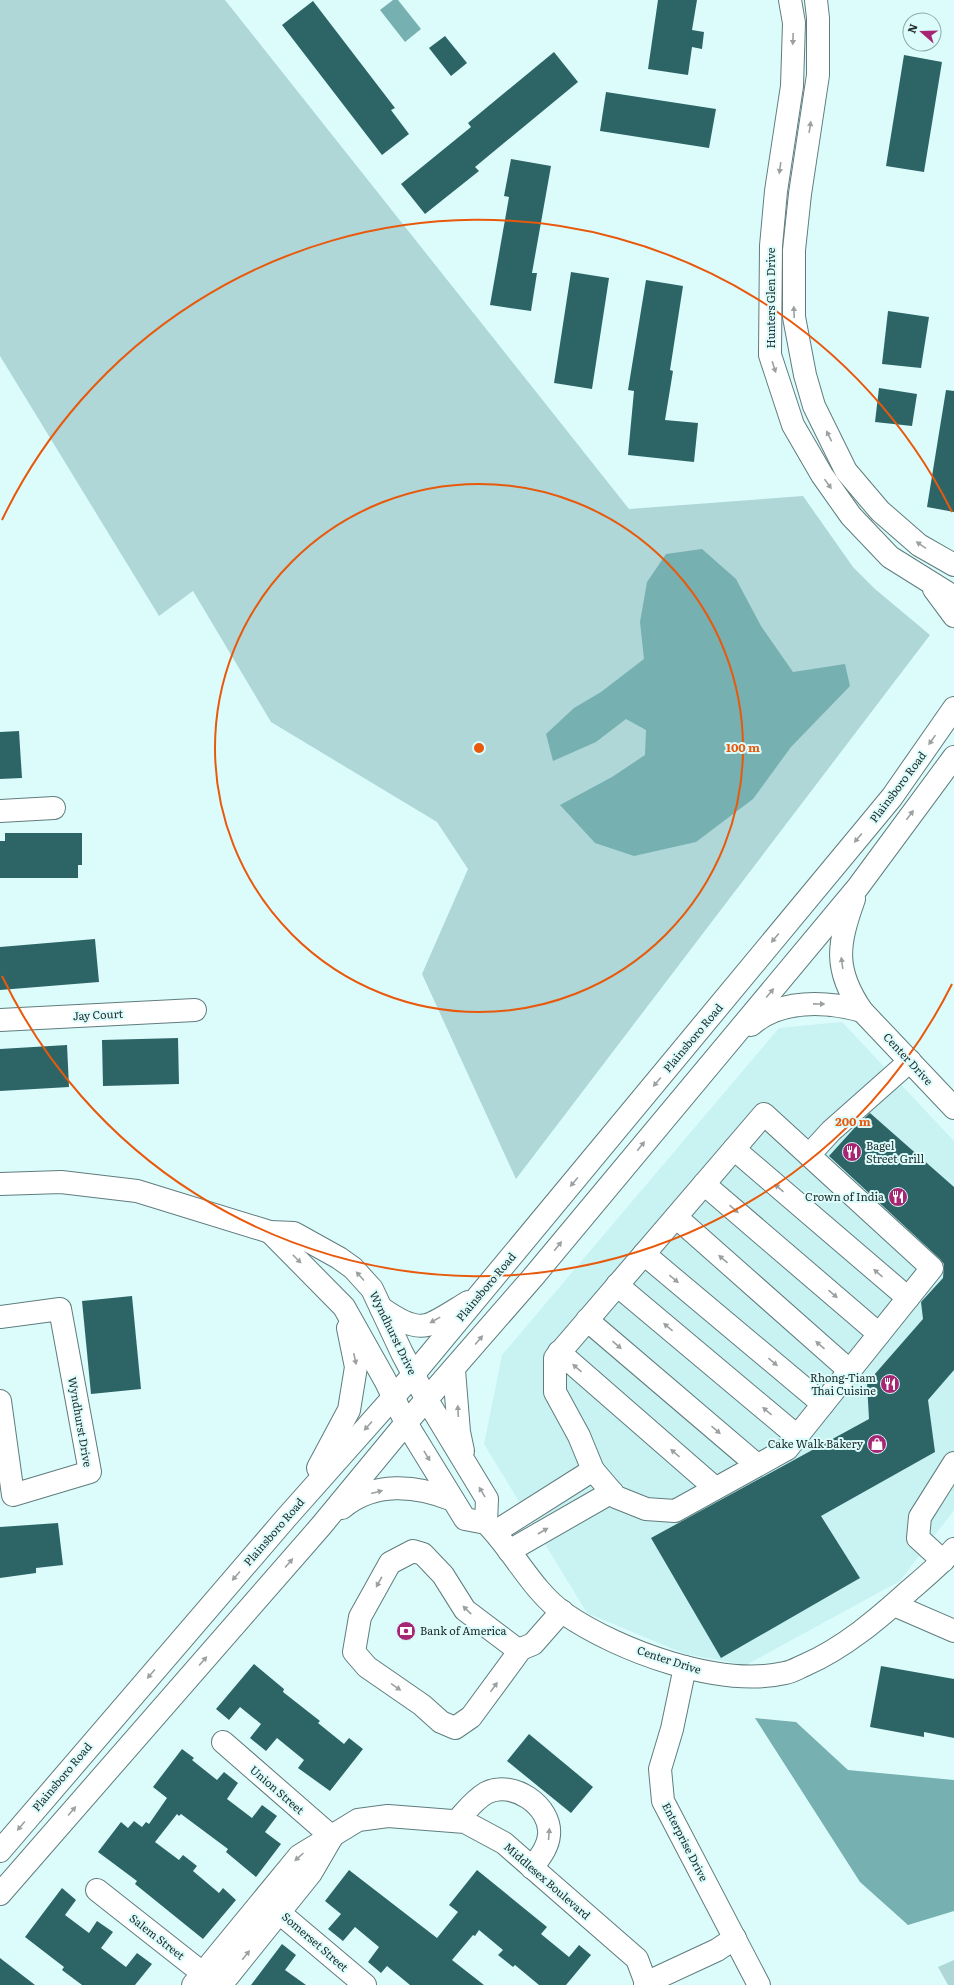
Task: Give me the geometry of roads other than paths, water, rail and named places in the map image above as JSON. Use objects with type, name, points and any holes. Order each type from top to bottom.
[{"type":"street","name":"Hunters Glen Drive","points":[[790,0],[794,23],[792,86],[776,192],[771,246],[770,355],[793,425],[822,475],[851,516],[890,557],[954,597]]},
{"type":"street","name":"Hunters Glen Drive","points":[[816,0],[818,18],[818,75],[800,194],[794,250],[794,317],[805,375],[814,403],[846,471],[880,511],[919,545],[954,565]]},
{"type":"street","points":[[776,192],[800,194]]},
{"type":"street","points":[[771,246],[794,250]]},
{"type":"street","points":[[789,412],[814,403]]},
{"type":"street","points":[[927,580],[954,616]]},
{"type":"street","name":"Plainsboro Road","points":[[0,1851],[286,1518],[414,1374],[481,1294],[892,797],[954,708]]},
{"type":"street","points":[[0,1894],[321,1526],[406,1423],[454,1370],[858,887],[954,757]]},
{"type":"street","points":[[0,811],[54,808]]},
{"type":"street","name":"Center Drive","points":[[858,887],[841,941],[841,960],[844,978],[852,996],[862,1011],[954,1108]]},
{"type":"street","points":[[724,1048],[761,1016],[784,1008],[818,1004],[848,1007],[862,1011]]},
{"type":"street","name":"Jay Court","points":[[0,1020],[195,1010]]},
{"type":"street","points":[[809,1155],[831,1131],[910,1061]]},
{"type":"street","points":[[764,1114],[809,1155],[932,1268],[787,1449],[675,1511],[646,1509],[616,1497],[592,1470],[579,1436],[555,1392],[554,1358],[764,1114]]},
{"type":"street","points":[[734,1149],[908,1298]]},
{"type":"street","name":"Wyndhurst Drive","points":[[0,1184],[61,1182],[136,1192],[270,1232],[294,1233],[339,1258],[353,1268],[372,1288],[427,1400]]},
{"type":"street","points":[[704,1184],[879,1334]]},
{"type":"street","points":[[676,1217],[850,1371]]},
{"type":"street","name":"Wyndhurst Drive","points":[[270,1232],[344,1307],[394,1396],[406,1423]]},
{"type":"street","points":[[644,1254],[823,1404]]},
{"type":"street","points":[[617,1285],[797,1436]]},
{"type":"street","points":[[381,1308],[400,1320],[412,1324],[426,1325],[481,1294]]},
{"type":"street","points":[[286,1518],[322,1461],[349,1410],[356,1367],[344,1307]]},
{"type":"street","name":"Wyndhurst Drive","points":[[0,1317],[60,1309],[90,1472],[13,1495],[0,1401]]},
{"type":"street","points":[[587,1320],[757,1465]]},
{"type":"street","points":[[559,1352],[715,1488]]},
{"type":"street","points":[[454,1370],[459,1432],[465,1463]]},
{"type":"street","points":[[427,1400],[487,1499],[490,1527]]},
{"type":"street","points":[[406,1423],[465,1519],[490,1527],[592,1470]]},
{"type":"street","points":[[948,1555],[918,1538],[920,1516],[954,1463]]},
{"type":"street","points":[[321,1526],[355,1497],[390,1488],[429,1492],[453,1500]]},
{"type":"street","points":[[509,1551],[612,1492]]},
{"type":"street","name":"Center Drive","points":[[490,1527],[544,1596],[562,1611],[618,1643],[660,1660],[700,1671],[750,1677],[786,1673],[825,1656],[878,1619],[948,1555]]},
{"type":"street","points":[[521,1650],[514,1647],[466,1610],[443,1575],[423,1554],[413,1551],[390,1562],[360,1617],[354,1652],[367,1667],[422,1705],[441,1722],[455,1728],[472,1717],[521,1650],[533,1644],[562,1611]]},
{"type":"street","points":[[894,1605],[954,1631]]},
{"type":"street","name":"Enterprise Drive","points":[[685,1667],[672,1729],[660,1769],[663,1801],[759,1985]]},
{"type":"street","name":"Union Street","points":[[223,1742],[332,1837]]},
{"type":"street","points":[[457,1821],[477,1800],[487,1793],[497,1790],[508,1790],[521,1793],[534,1802],[543,1812],[549,1824],[549,1836],[546,1847],[532,1868]]},
{"type":"street","name":"Middlesex Boulevard","points":[[205,1981],[264,1899],[299,1856],[358,1820],[388,1816],[465,1822],[504,1843],[637,1959],[646,1984]]},
{"type":"street","name":"Middlesex Boulevard","points":[[221,1985],[311,1873],[332,1837]]},
{"type":"street","name":"Salem Street","points":[[97,1890],[205,1981]]},
{"type":"street","name":"Somerset Street","points":[[264,1899],[365,1985]]},
{"type":"street","points":[[646,1984],[717,1950],[735,1938]]},
{"type":"place","name":"Bagel Street Grill","points":[[852,1152]]},
{"type":"place","name":"Crown of India","points":[[898,1197]]},
{"type":"place","name":"Rhong-Tiam Thai Cuisine","points":[[890,1384]]},
{"type":"place","name":"Cake Walk Bakery","points":[[877,1444]]},
{"type":"place","name":"Bank of America","points":[[406,1631]]}]
